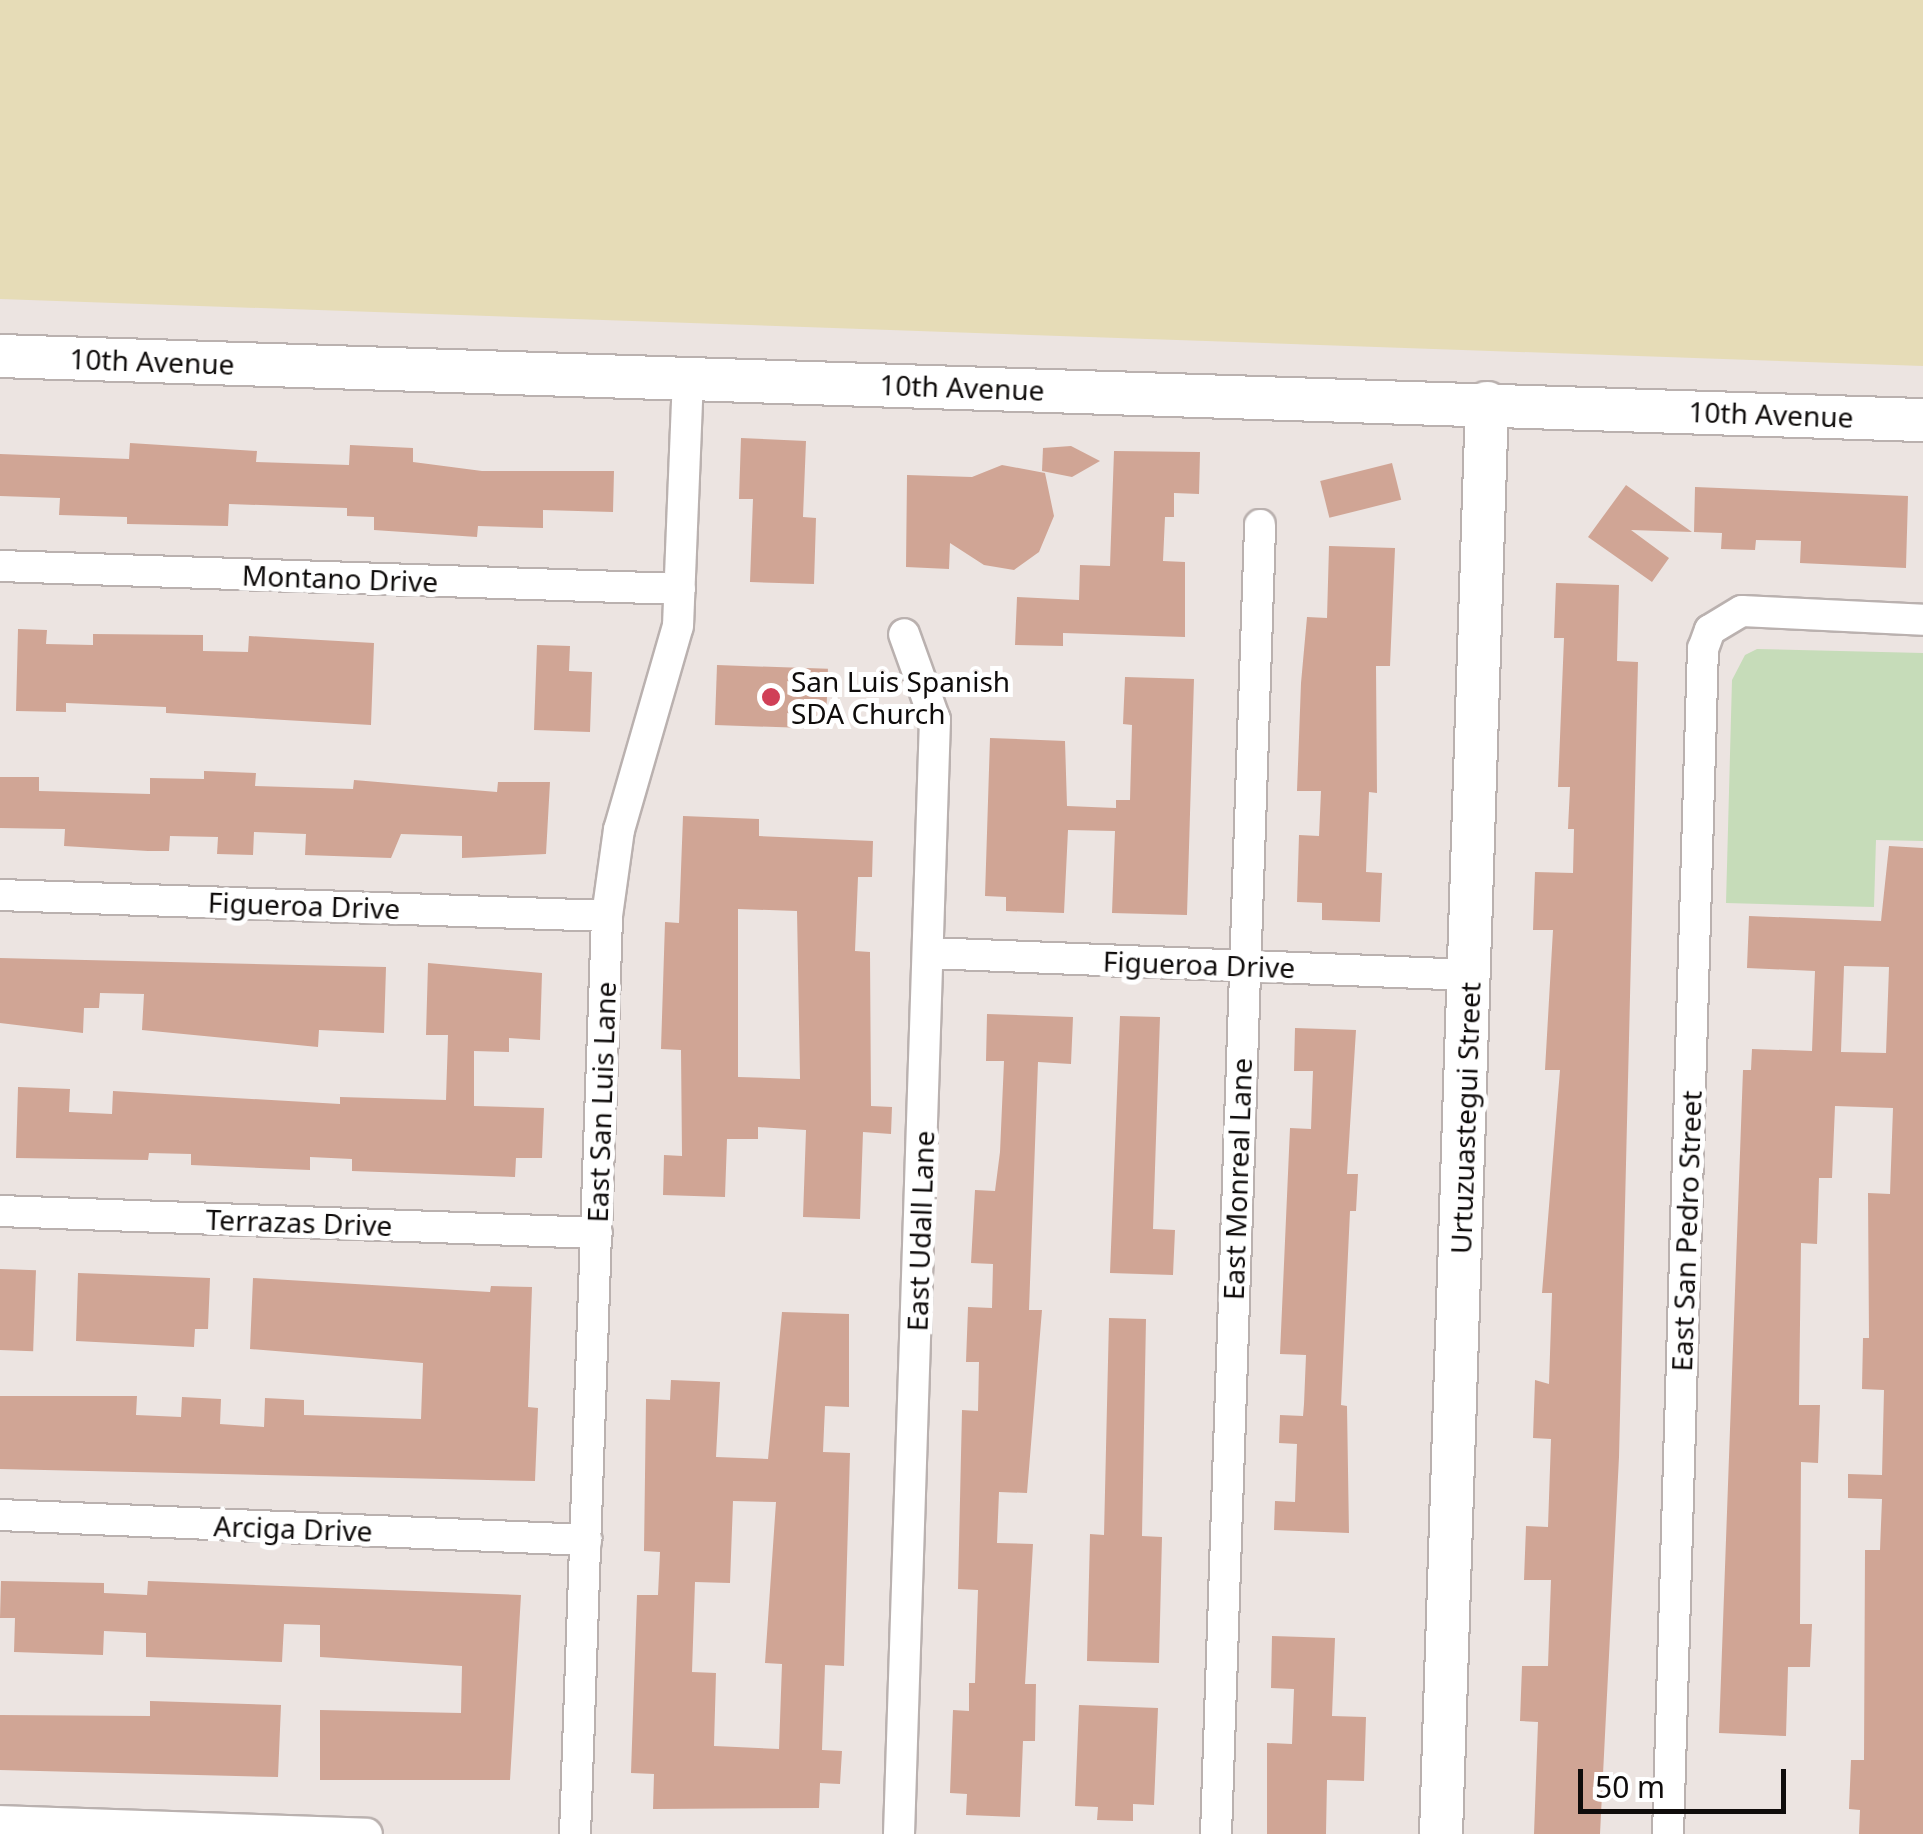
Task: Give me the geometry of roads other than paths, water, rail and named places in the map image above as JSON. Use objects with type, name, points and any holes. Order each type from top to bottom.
[{"type":"main road","name":"10th Avenue","points":[[0,356],[1923,420]]},
{"type":"main road","name":"Urtuzuastegui Street","points":[[1441,1834],[1487,403]]},
{"type":"street","name":"East San Luis Lane","points":[[575,1834],[607,916],[619,830],[668,675],[680,589],[688,379]]},
{"type":"street","name":"East Monreal Lane","points":[[1216,1834],[1260,524]]},
{"type":"street","name":"Montano Drive","points":[[0,566],[680,589]]},
{"type":"street","name":"East San Pedro Street","points":[[1668,1834],[1700,669],[1710,630],[1742,612],[1923,620]]},
{"type":"street","name":"East Udall Lane","points":[[900,1834],[935,720],[904,634]]},
{"type":"street","name":"Figueroa Drive","points":[[0,895],[607,916]]},
{"type":"street","name":"Figueroa Drive","points":[[929,953],[1470,975]]},
{"type":"street","name":"Terrazas Drive","points":[[0,1211],[597,1233]]},
{"type":"street","name":"Arciga Drive","points":[[0,1516],[586,1540]]},
{"type":"street","points":[[0,1821],[366,1834]]},
{"type":"place","name":"San Luis Spanish SDA Church","points":[[771,697]]}]
